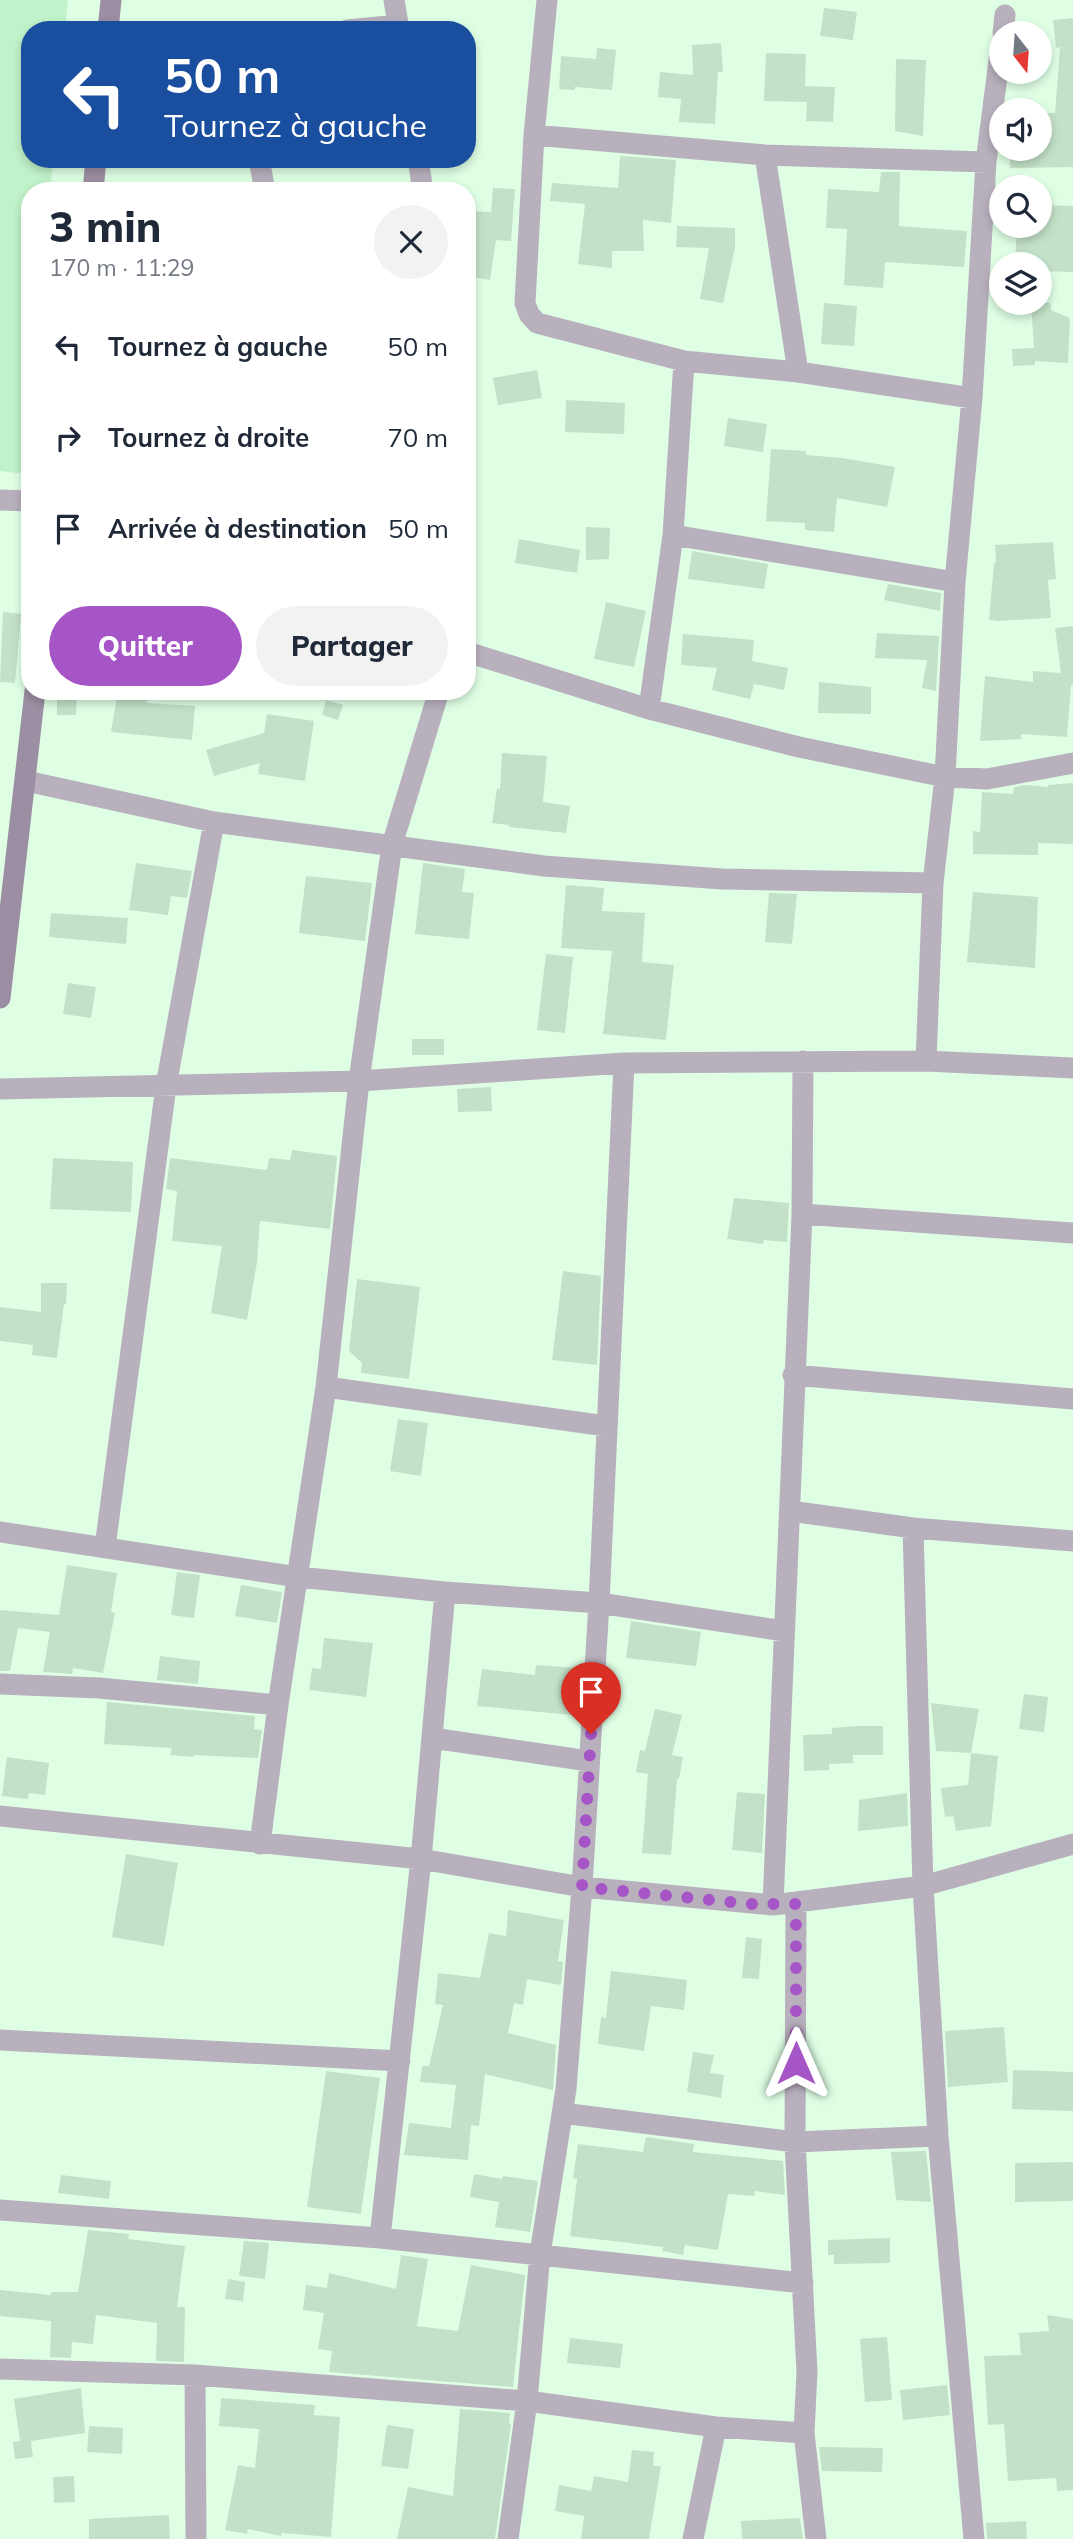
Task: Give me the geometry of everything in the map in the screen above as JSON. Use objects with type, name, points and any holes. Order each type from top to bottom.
[{"type":"main road","points":[[109,21],[111,0]]},
{"type":"main road","points":[[0,998],[34,700]]},
{"type":"street","points":[[394,0],[398,21]]},
{"type":"street","points":[[547,0],[534,135],[525,303],[529,314],[537,323],[684,361],[798,372],[972,398]]},
{"type":"street","points":[[926,1060],[933,883],[945,777],[986,162],[996,84]]},
{"type":"street","points":[[534,135],[765,155],[986,162]]},
{"type":"street","points":[[765,155],[798,372]]},
{"type":"street","points":[[649,709],[673,535],[684,361]]},
{"type":"street","points":[[0,500],[21,501]]},
{"type":"street","points":[[673,535],[956,582]]},
{"type":"street","points":[[476,655],[649,709],[799,747],[945,777],[987,779],[1073,763]]},
{"type":"street","points":[[260,1844],[326,1387],[359,1081],[392,845],[436,700]]},
{"type":"street","points":[[26,781],[214,822],[544,866],[723,879],[933,883]]},
{"type":"street","points":[[105,1547],[166,1086],[214,822]]},
{"type":"street","points":[[0,1088],[359,1081],[624,1063],[926,1060],[1073,1068]]},
{"type":"street","points":[[774,1905],[793,1375],[802,1214],[803,1061]]},
{"type":"street","points":[[508,2539],[527,2401],[540,2254],[566,2089],[582,1887],[599,1603],[624,1063]]},
{"type":"street","points":[[802,1214],[1073,1233]]},
{"type":"street","points":[[793,1375],[1073,1399]]},
{"type":"street","points":[[326,1387],[606,1426]]},
{"type":"street","points":[[790,1511],[913,1528],[1073,1541]]},
{"type":"street","points":[[913,1528],[923,1886],[938,2136],[974,2539]]},
{"type":"street","points":[[0,1532],[298,1577],[445,1592],[599,1603],[784,1631]]},
{"type":"street","points":[[380,2238],[401,2061],[445,1592]]},
{"type":"street","points":[[0,1684],[99,1688],[278,1705]]},
{"type":"street","points":[[432,1738],[589,1761]]},
{"type":"street","points":[[0,1816],[421,1859],[582,1887],[774,1905],[923,1886],[1073,1844]]},
{"type":"street","points":[[796,1904],[795,2142],[807,2372],[804,2433],[816,2539]]},
{"type":"street","points":[[0,2040],[401,2061]]},
{"type":"street","points":[[562,2113],[795,2142],[938,2136]]},
{"type":"street","points":[[0,2210],[380,2238],[803,2283]]},
{"type":"street","points":[[0,2369],[194,2375],[527,2401],[716,2427],[804,2433]]},
{"type":"street","points":[[194,2375],[196,2539]]},
{"type":"street","points":[[693,2539],[716,2427]]},
{"type":"green space","points":[[0,0],[68,0],[66,21],[21,21],[21,168],[52,168],[51,182],[21,182],[21,474],[0,471]]},
{"type":"building","points":[[824,8],[857,12],[853,40],[820,36]]},
{"type":"building","points":[[1073,18],[1073,167],[1010,168],[1010,161],[1052,161],[1052,113],[1055,113],[1060,47],[1056,48],[1053,20]]},
{"type":"building","points":[[721,43],[723,72],[718,72],[715,124],[679,122],[681,99],[658,97],[660,72],[693,75],[692,45]]},
{"type":"building","points":[[597,48],[616,50],[612,90],[575,87],[575,90],[559,89],[561,56],[596,59]]},
{"type":"building","points":[[766,53],[806,54],[805,86],[835,87],[833,122],[806,121],[807,102],[764,101]]},
{"type":"building","points":[[896,59],[926,60],[923,136],[895,131]]},
{"type":"building","points":[[620,156],[676,160],[671,223],[643,220],[644,251],[612,251],[612,268],[578,264],[585,204],[550,201],[552,183],[618,188]]},
{"type":"building","points":[[881,172],[900,172],[899,226],[967,231],[964,267],[885,262],[883,288],[844,285],[847,229],[826,228],[828,189],[879,192]]},
{"type":"building","points":[[493,188],[515,189],[511,241],[496,240],[490,280],[476,278],[476,211],[491,212]]},
{"type":"building","points":[[1052,205],[1073,206],[1073,272],[1052,271],[1052,252],[1016,252],[1016,238],[1052,238]]},
{"type":"building","points":[[677,226],[735,228],[735,248],[723,303],[700,299],[709,248],[676,247]]},
{"type":"building","points":[[824,303],[857,306],[854,346],[821,344]]},
{"type":"building","points":[[1052,310],[1070,318],[1068,363],[1035,361],[1035,365],[1013,366],[1012,349],[1034,348],[1032,315],[1052,315]]},
{"type":"building","points":[[537,370],[542,398],[498,405],[493,378]]},
{"type":"building","points":[[566,400],[625,403],[624,434],[565,432]]},
{"type":"building","points":[[728,418],[767,424],[763,452],[724,446]]},
{"type":"building","points":[[771,449],[806,451],[806,455],[895,467],[887,507],[837,498],[834,532],[805,530],[805,523],[766,521]]},
{"type":"building","points":[[586,527],[610,528],[609,559],[586,560]]},
{"type":"building","points":[[519,539],[580,550],[577,573],[515,563]]},
{"type":"building","points":[[1053,542],[1056,579],[1048,580],[1051,618],[989,620],[996,563],[995,545]]},
{"type":"building","points":[[692,551],[768,564],[764,589],[688,579]]},
{"type":"building","points":[[888,584],[941,593],[940,611],[884,600]]},
{"type":"building","points":[[606,602],[646,611],[634,667],[594,659]]},
{"type":"building","points":[[3,612],[21,614],[15,683],[0,682]]},
{"type":"building","points":[[1073,626],[1073,685],[1067,737],[1021,734],[1021,739],[980,741],[985,676],[1033,682],[1033,671],[1061,673],[1055,628]]},
{"type":"building","points":[[877,633],[939,636],[936,691],[922,688],[927,660],[875,658]]},
{"type":"building","points":[[683,634],[754,640],[752,661],[788,668],[784,690],[754,684],[750,699],[712,690],[717,668],[681,665]]},
{"type":"building","points":[[819,682],[871,687],[871,714],[818,713]]},
{"type":"building","points":[[57,700],[77,700],[76,715],[57,715]]},
{"type":"building","points":[[116,700],[147,700],[147,703],[195,706],[192,740],[111,732]]},
{"type":"building","points":[[326,700],[343,705],[338,720],[322,715]]},
{"type":"building","points":[[267,714],[314,721],[305,781],[258,774],[260,763],[214,776],[206,750],[264,733]]},
{"type":"building","points":[[502,753],[547,756],[543,802],[570,806],[566,833],[492,823],[497,788],[500,789]]},
{"type":"building","points":[[1073,783],[1073,844],[1038,843],[1038,855],[973,854],[973,831],[980,832],[982,792],[1013,794],[1014,787],[1048,787]]},
{"type":"building","points":[[136,863],[192,871],[187,898],[171,896],[168,915],[129,910]]},
{"type":"building","points":[[423,863],[465,869],[462,892],[474,893],[469,939],[415,934]]},
{"type":"building","points":[[306,876],[372,883],[365,941],[299,933]]},
{"type":"building","points":[[566,885],[604,888],[602,911],[645,913],[642,962],[674,965],[666,1040],[603,1034],[612,951],[561,948]]},
{"type":"building","points":[[973,892],[1038,897],[1035,968],[967,962]]},
{"type":"building","points":[[769,893],[797,894],[792,944],[765,942]]},
{"type":"building","points":[[51,913],[128,918],[126,944],[49,937]]},
{"type":"building","points":[[546,954],[573,957],[565,1033],[537,1030]]},
{"type":"building","points":[[68,983],[96,987],[91,1018],[63,1014]]},
{"type":"building","points":[[412,1039],[444,1039],[444,1055],[412,1055]]},
{"type":"building","points":[[491,1087],[492,1111],[458,1112],[457,1089]]},
{"type":"building","points":[[292,1150],[337,1156],[330,1229],[260,1221],[257,1262],[247,1320],[211,1313],[222,1246],[172,1241],[177,1191],[166,1189],[170,1158],[267,1170],[269,1158],[290,1160]]},
{"type":"building","points":[[53,1158],[133,1162],[131,1212],[50,1209]]},
{"type":"building","points":[[734,1198],[789,1203],[787,1242],[764,1240],[763,1244],[727,1239]]},
{"type":"building","points":[[563,1271],[601,1276],[597,1365],[552,1360]]},
{"type":"building","points":[[357,1279],[420,1287],[409,1379],[361,1373],[362,1363],[349,1351]]},
{"type":"building","points":[[41,1283],[67,1283],[57,1358],[32,1355],[33,1345],[0,1341],[0,1307],[41,1312]]},
{"type":"building","points":[[398,1419],[428,1423],[421,1476],[390,1471]]},
{"type":"building","points":[[67,1565],[117,1573],[111,1612],[115,1613],[103,1673],[73,1668],[72,1674],[43,1672],[50,1632],[18,1628],[10,1671],[0,1671],[0,1610],[59,1615]]},
{"type":"building","points":[[177,1572],[200,1575],[194,1618],[171,1615]]},
{"type":"building","points":[[241,1585],[282,1592],[277,1623],[235,1616]]},
{"type":"building","points":[[631,1621],[701,1632],[696,1666],[626,1658]]},
{"type":"building","points":[[324,1638],[373,1643],[366,1697],[309,1690],[312,1668],[321,1669]]},
{"type":"building","points":[[160,1656],[200,1661],[198,1684],[157,1680]]},
{"type":"building","points":[[536,1665],[577,1668],[573,1715],[477,1706],[482,1669],[535,1675]]},
{"type":"building","points":[[1024,1694],[1048,1697],[1044,1732],[1019,1729]]},
{"type":"building","points":[[107,1702],[255,1716],[254,1729],[262,1730],[258,1758],[170,1755],[172,1748],[104,1744]]},
{"type":"building","points":[[931,1703],[979,1709],[971,1753],[936,1751]]},
{"type":"building","points":[[655,1709],[682,1715],[672,1755],[683,1757],[677,1779],[671,1855],[642,1853],[648,1774],[636,1772],[640,1750],[645,1751]]},
{"type":"building","points":[[883,1726],[883,1755],[853,1755],[853,1763],[829,1764],[829,1770],[804,1771],[803,1735],[832,1734],[832,1728]]},
{"type":"building","points":[[971,1753],[998,1756],[991,1826],[956,1831],[953,1816],[945,1817],[941,1788],[968,1785]]},
{"type":"building","points":[[7,1757],[49,1763],[45,1795],[29,1793],[28,1799],[2,1796]]},
{"type":"building","points":[[737,1792],[765,1794],[762,1853],[732,1850]]},
{"type":"building","points":[[907,1793],[908,1826],[858,1831],[859,1800]]},
{"type":"building","points":[[126,1854],[178,1863],[164,1946],[112,1937]]},
{"type":"building","points":[[508,1910],[564,1920],[558,1961],[563,1962],[561,1985],[527,1979],[523,2005],[514,2003],[508,2033],[556,2045],[553,2090],[485,2074],[479,2126],[471,2125],[468,2160],[404,2155],[409,2123],[451,2128],[456,2085],[420,2082],[422,2066],[429,2066],[443,2005],[435,2004],[438,1973],[480,1978],[489,1933],[506,1936]]},
{"type":"building","points":[[746,1937],[762,1939],[759,1979],[742,1978]]},
{"type":"building","points":[[611,1971],[687,1980],[684,2010],[651,2006],[644,2051],[598,2044],[601,2017],[606,2018]]},
{"type":"building","points":[[1004,2027],[1008,2082],[948,2087],[945,2031]]},
{"type":"building","points":[[693,2052],[714,2055],[710,2073],[724,2075],[721,2098],[687,2092]]},
{"type":"building","points":[[1013,2070],[1073,2072],[1073,2111],[1012,2109]]},
{"type":"building","points":[[326,2071],[380,2078],[361,2214],[307,2207]]},
{"type":"building","points":[[646,2137],[694,2144],[693,2152],[783,2161],[785,2195],[755,2191],[754,2196],[728,2194],[718,2250],[685,2245],[683,2255],[662,2251],[663,2247],[570,2236],[578,2144],[643,2152]]},
{"type":"building","points":[[926,2151],[931,2202],[896,2200],[891,2152]]},
{"type":"building","points":[[1073,2162],[1073,2201],[1015,2202],[1015,2163]]},
{"type":"building","points":[[474,2174],[538,2181],[530,2232],[495,2227],[499,2202],[470,2197]]},
{"type":"building","points":[[61,2175],[111,2181],[109,2199],[58,2193]]},
{"type":"building","points":[[88,2230],[129,2234],[128,2239],[185,2246],[177,2307],[185,2307],[184,2362],[156,2361],[157,2323],[96,2315],[93,2344],[72,2342],[71,2358],[50,2357],[51,2321],[0,2316],[0,2290],[51,2295],[51,2292],[78,2292]]},
{"type":"building","points":[[890,2238],[890,2263],[834,2264],[834,2255],[828,2255],[828,2240]]},
{"type":"building","points":[[244,2241],[269,2243],[265,2279],[239,2276]]},
{"type":"building","points":[[401,2255],[428,2259],[417,2326],[458,2331],[471,2265],[525,2275],[513,2387],[329,2372],[332,2351],[318,2349],[324,2313],[303,2310],[306,2285],[327,2288],[329,2273],[396,2289]]},
{"type":"building","points":[[228,2279],[245,2282],[243,2301],[225,2299]]},
{"type":"building","points":[[1047,2315],[1073,2319],[1073,2490],[1057,2491],[1056,2478],[1008,2481],[1004,2424],[988,2425],[984,2356],[1021,2355],[1019,2333],[1049,2331]]},
{"type":"building","points":[[887,2337],[892,2400],[865,2402],[860,2339]]},
{"type":"building","points":[[570,2338],[623,2344],[620,2368],[567,2363]]},
{"type":"building","points":[[947,2385],[950,2415],[903,2420],[900,2390]]},
{"type":"building","points":[[81,2388],[85,2433],[31,2441],[33,2457],[15,2459],[13,2442],[20,2441],[14,2399]]},
{"type":"building","points":[[221,2398],[315,2405],[314,2415],[340,2417],[331,2537],[282,2533],[281,2536],[248,2529],[247,2534],[225,2530],[238,2465],[255,2468],[259,2429],[219,2426]]},
{"type":"building","points":[[460,2409],[510,2413],[511,2424],[495,2539],[397,2539],[408,2487],[453,2496]]},
{"type":"building","points":[[387,2425],[414,2429],[408,2469],[381,2466]]},
{"type":"building","points":[[89,2426],[123,2428],[122,2454],[87,2452]]},
{"type":"building","points":[[819,2447],[883,2448],[882,2472],[822,2471]]},
{"type":"building","points":[[632,2450],[654,2452],[653,2466],[661,2466],[649,2539],[581,2539],[584,2516],[555,2511],[559,2485],[591,2491],[594,2476],[628,2482]]},
{"type":"building","points":[[74,2476],[75,2502],[54,2503],[53,2477]]},
{"type":"building","points":[[169,2515],[170,2539],[89,2539],[89,2519]]},
{"type":"building","points":[[800,2518],[803,2539],[742,2539],[741,2521]]},
{"type":"building","points":[[1026,2521],[1027,2539],[987,2539],[986,2523]]},
{"type":"route","points":[[591,1734],[582,1887],[751,1904],[796,1904],[796,2063]]}]
